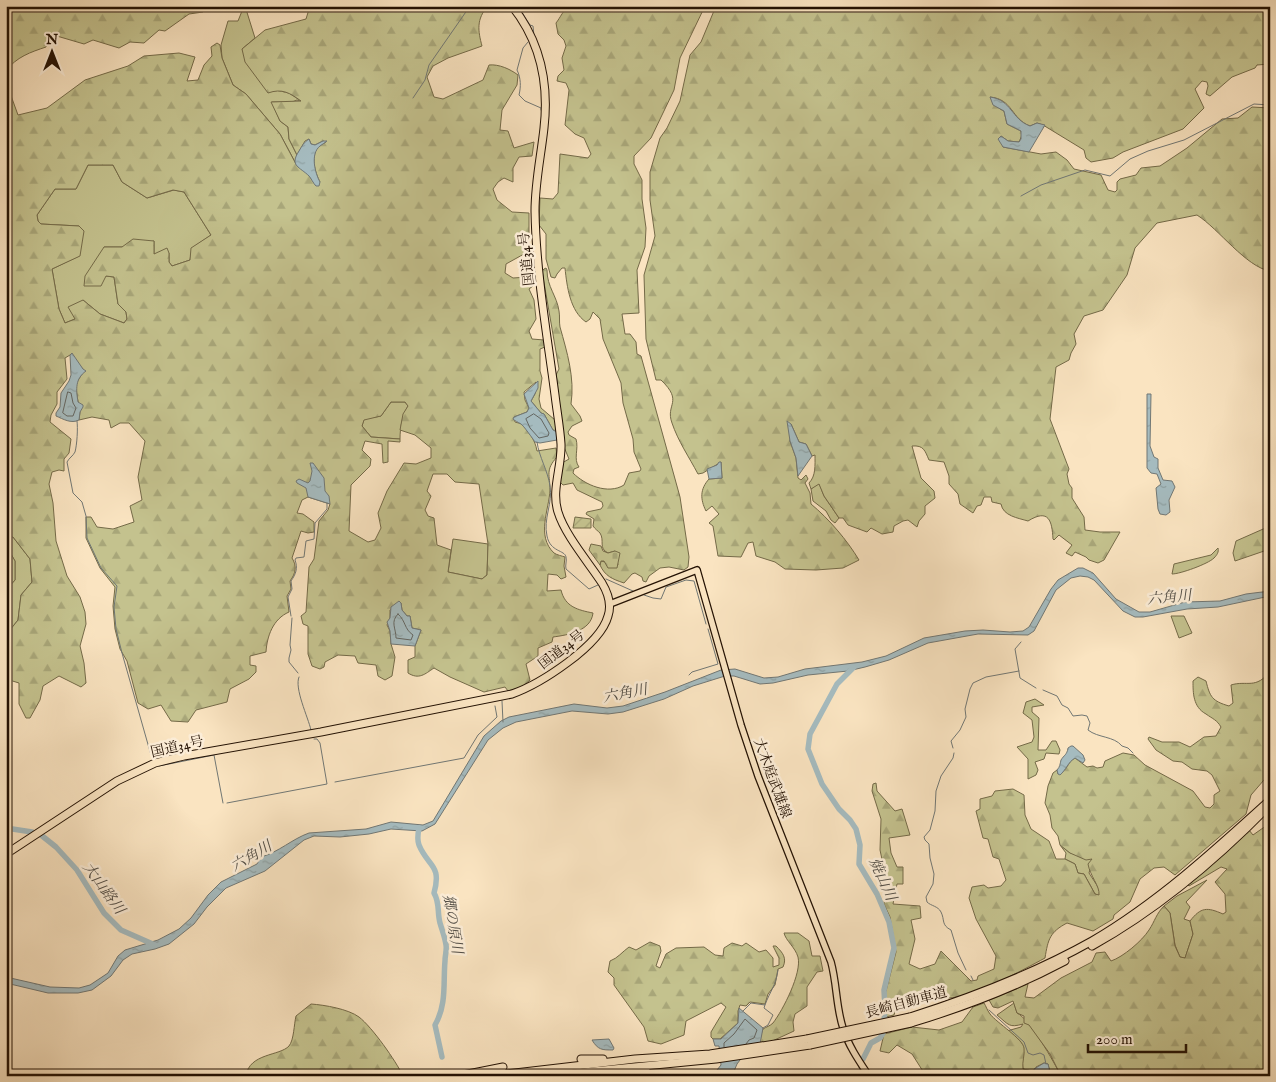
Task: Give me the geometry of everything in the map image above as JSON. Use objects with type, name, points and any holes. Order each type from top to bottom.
[{"type":"highway","name":"国道34号","points":[[6,854],[117,781],[155,763],[496,698],[530,688],[593,641],[606,622],[610,604],[602,583],[563,525],[556,504],[560,443],[538,257],[535,210],[537,174],[546,111],[545,93],[542,70],[536,48],[523,21],[512,6]]},
{"type":"highway","name":"長崎自動車道","points":[[911,1020],[985,992],[1058,959],[1093,940],[1182,878],[1270,800]]},
{"type":"highway","name":"長崎自動車道","points":[[542,1076],[762,1050],[809,1042],[958,1008],[1023,982],[1103,940],[1179,886],[1221,852],[1270,806]]},
{"type":"highway","name":"長崎自動車道","points":[[490,1076],[635,1059],[713,1056]]},
{"type":"highway","points":[[610,1076],[713,1056]]},
{"type":"highway","points":[[581,1059],[635,1059]]},
{"type":"highway","points":[[458,1076],[502,1067]]},
{"type":"main road","name":"大木庭武雄線","points":[[610,604],[697,570],[758,776],[831,962],[836,978],[843,1028],[848,1042],[869,1076]]},
{"type":"green space","points":[[6,6],[206,6],[203,12],[189,14],[165,31],[159,30],[144,43],[130,42],[119,48],[93,40],[84,44],[50,34],[46,47],[19,59],[6,71],[6,26],[9,15],[6,14]]},
{"type":"green space","points":[[244,6],[255,38],[242,49],[276,90],[289,93],[304,103],[297,100],[292,102],[272,102],[280,121],[288,127],[289,139],[297,155],[295,162],[280,134],[246,94],[233,85],[222,58],[221,45],[228,21],[238,21]]},
{"type":"green space","points":[[310,6],[488,6],[481,16],[479,25],[482,46],[448,58],[433,66],[427,77],[434,97],[443,99],[483,80],[489,65],[504,67],[518,75],[517,85],[502,110],[500,130],[508,131],[514,148],[534,142],[532,156],[519,157],[513,168],[513,182],[504,178],[493,189],[497,200],[512,212],[529,213],[529,239],[525,241],[524,254],[506,264],[505,273],[513,278],[528,277],[533,286],[529,289],[534,300],[536,319],[529,331],[532,339],[544,340],[545,347],[540,349],[540,371],[542,378],[539,399],[541,408],[555,420],[557,432],[553,430],[544,414],[531,401],[535,394],[536,382],[524,392],[529,408],[527,412],[514,417],[515,422],[522,424],[531,436],[537,451],[556,448],[557,457],[549,473],[550,490],[545,531],[546,539],[554,553],[565,557],[566,577],[561,579],[557,575],[548,574],[547,591],[561,590],[563,596],[573,607],[593,613],[591,619],[588,624],[578,631],[553,637],[552,642],[538,648],[538,656],[526,664],[530,680],[522,687],[508,691],[505,687],[484,692],[434,668],[419,676],[408,673],[408,660],[415,657],[415,646],[421,630],[412,628],[410,616],[407,616],[402,610],[401,603],[390,610],[390,618],[387,625],[395,657],[392,676],[385,680],[378,676],[376,665],[358,663],[355,656],[338,655],[325,662],[324,667],[320,669],[312,666],[308,654],[308,626],[303,624],[301,616],[306,612],[309,567],[314,559],[319,521],[328,510],[330,504],[308,497],[302,500],[297,513],[303,514],[314,522],[314,532],[301,531],[292,558],[295,570],[290,581],[291,589],[287,596],[289,612],[279,619],[272,629],[266,652],[250,656],[250,665],[256,666],[256,672],[249,679],[230,689],[227,702],[196,710],[188,722],[171,721],[161,705],[148,709],[138,703],[127,661],[120,649],[115,629],[113,606],[115,587],[100,568],[86,538],[86,517],[91,517],[97,527],[113,529],[134,522],[130,506],[142,500],[138,477],[145,441],[129,423],[120,423],[111,428],[109,420],[92,417],[79,420],[80,412],[75,385],[83,369],[70,355],[65,358],[67,379],[57,392],[57,404],[51,415],[50,422],[71,439],[69,453],[64,459],[64,471],[52,472],[49,484],[53,503],[56,541],[67,576],[80,597],[85,612],[86,624],[80,646],[86,683],[81,687],[59,676],[43,686],[40,700],[30,718],[26,718],[19,704],[19,683],[6,679],[6,635],[18,620],[21,595],[32,582],[30,559],[13,537],[6,536],[6,90],[10,93],[18,115],[47,108],[85,80],[128,66],[144,56],[179,53],[195,57],[187,81],[198,80],[204,65],[212,56],[211,47],[217,43],[220,45],[222,58],[233,85],[246,94],[280,134],[297,166],[308,174],[316,186],[320,182],[315,169],[315,154],[319,146],[326,142],[323,141],[315,145],[311,144],[309,139],[305,141],[297,155],[289,139],[288,127],[280,121],[271,102],[301,101],[286,92],[268,93],[245,62],[242,49],[265,30],[306,19]],"holes":[[[88,165],[113,165],[122,182],[147,198],[173,190],[184,192],[211,235],[191,248],[190,260],[172,266],[169,262],[167,248],[154,254],[154,241],[133,239],[122,247],[104,247],[85,276],[84,286],[101,286],[106,276],[114,277],[118,304],[126,312],[127,319],[124,323],[100,314],[83,300],[68,307],[75,319],[65,323],[59,309],[52,269],[80,256],[84,231],[79,226],[41,224],[38,221],[37,215],[55,189],[76,189]],[[391,402],[405,402],[408,406],[403,414],[400,430],[415,435],[431,448],[431,458],[416,464],[404,463],[387,491],[378,513],[381,528],[375,540],[368,542],[349,531],[351,485],[370,466],[371,459],[362,450],[365,441],[382,444],[383,463],[388,462],[388,441],[400,442],[400,439],[371,437],[362,426],[364,420],[381,416]],[[433,474],[447,474],[455,482],[479,484],[488,544],[487,575],[482,579],[448,572],[451,550],[437,545],[434,518],[428,516],[425,510],[431,496],[427,491]]]},
{"type":"green space","points":[[569,6],[705,6],[680,58],[674,90],[651,138],[634,156],[634,164],[642,180],[642,199],[646,228],[645,247],[637,270],[639,313],[622,314],[625,334],[630,334],[636,342],[637,354],[641,356],[680,497],[689,557],[688,567],[684,570],[669,567],[660,568],[649,576],[646,582],[635,573],[624,583],[604,572],[600,565],[601,561],[618,565],[615,551],[608,553],[603,549],[600,533],[593,526],[594,519],[586,514],[587,512],[601,509],[603,506],[602,502],[577,490],[573,483],[563,485],[560,482],[562,463],[569,459],[564,447],[556,375],[559,369],[542,271],[546,268],[558,306],[560,327],[570,365],[571,404],[582,421],[572,426],[568,432],[569,435],[576,439],[577,443],[576,461],[579,467],[574,469],[573,473],[590,485],[611,489],[624,485],[629,473],[640,471],[641,469],[634,452],[633,439],[623,403],[621,383],[603,339],[600,319],[593,312],[590,319],[586,322],[576,312],[568,291],[565,268],[562,268],[555,278],[551,277],[546,259],[546,234],[539,225],[540,198],[553,199],[558,193],[560,154],[588,158],[591,154],[584,138],[575,134],[565,125],[569,90],[566,83],[557,81],[558,76],[564,70],[562,58],[566,46],[564,40],[558,34],[556,23]]},
{"type":"green space","points":[[716,6],[1270,6],[1270,64],[1257,65],[1255,68],[1232,77],[1210,96],[1206,94],[1207,82],[1202,81],[1195,89],[1204,108],[1183,129],[1123,152],[1113,158],[1091,162],[1086,158],[1084,150],[1043,125],[1037,123],[1030,126],[1024,123],[1003,101],[990,97],[1004,111],[1007,124],[1021,131],[1022,135],[1019,142],[1008,141],[1001,136],[1003,147],[1041,154],[1056,152],[1067,160],[1074,169],[1101,175],[1108,190],[1115,192],[1117,190],[1117,182],[1120,179],[1136,175],[1141,168],[1160,166],[1187,148],[1222,119],[1238,118],[1252,107],[1270,108],[1270,271],[1252,263],[1197,215],[1157,223],[1135,248],[1127,275],[1103,310],[1084,316],[1074,334],[1076,344],[1069,360],[1056,367],[1050,419],[1069,469],[1067,474],[1072,488],[1072,498],[1084,517],[1085,530],[1120,532],[1104,560],[1098,563],[1075,552],[1072,556],[1066,553],[1072,545],[1059,535],[1053,539],[1052,527],[1045,516],[1035,517],[1028,521],[1016,517],[1008,514],[1001,504],[992,502],[991,497],[984,497],[981,505],[977,506],[973,513],[960,504],[958,494],[949,484],[949,476],[944,462],[929,460],[924,449],[916,446],[912,446],[921,478],[934,491],[935,498],[925,506],[925,514],[917,527],[908,520],[903,521],[894,526],[893,532],[882,534],[871,528],[867,532],[848,525],[843,518],[839,518],[824,496],[819,484],[811,489],[809,483],[814,474],[815,455],[812,456],[806,444],[799,442],[791,424],[790,441],[796,458],[798,478],[801,480],[806,475],[808,479],[805,483],[810,493],[811,504],[837,530],[859,560],[843,568],[816,570],[785,569],[775,562],[756,556],[753,542],[748,543],[741,557],[718,556],[713,526],[709,523],[719,514],[712,506],[706,511],[702,494],[709,479],[722,478],[721,462],[698,474],[674,430],[670,417],[673,398],[668,387],[661,380],[656,380],[646,339],[644,275],[655,236],[650,200],[650,172],[660,138],[680,101],[690,55],[701,42]]},
{"type":"green space","points":[[88,165],[113,165],[122,182],[147,198],[174,190],[184,192],[211,235],[192,248],[190,260],[172,266],[169,262],[169,253],[154,254],[154,241],[122,247],[104,247],[106,276],[114,277],[118,304],[126,312],[127,319],[124,323],[100,314],[83,300],[75,319],[65,323],[59,309],[52,269],[79,256],[79,226],[41,224],[38,221],[37,215],[55,189],[76,189]]},
{"type":"green space","points":[[391,402],[405,402],[408,406],[402,422],[400,439],[371,437],[362,426],[364,419],[381,416]]},
{"type":"green space","points":[[819,483],[824,496],[839,518],[835,523],[826,511],[813,501],[811,489]]},
{"type":"green space","points":[[575,517],[591,519],[591,528],[573,528]]},
{"type":"green space","points":[[1270,526],[1270,549],[1235,561],[1233,553],[1236,541]]},
{"type":"green space","points":[[6,536],[13,537],[30,559],[32,582],[21,595],[18,620],[6,635],[6,590],[15,580],[15,561],[10,553],[6,551]]},
{"type":"green space","points":[[453,539],[488,544],[487,575],[482,579],[448,572]]},
{"type":"green space","points":[[591,544],[601,546],[603,551],[608,553],[615,551],[620,553],[617,568],[608,568],[604,561],[601,561],[600,565],[589,550]]},
{"type":"green space","points":[[1218,548],[1217,555],[1206,563],[1172,574],[1174,564],[1211,555]]},
{"type":"green space","points":[[6,551],[10,552],[15,561],[15,580],[6,590]]},
{"type":"green space","points":[[1171,616],[1184,616],[1192,633],[1179,638]]},
{"type":"green space","points":[[1270,671],[1270,773],[1251,795],[1246,814],[1175,875],[1164,867],[1154,868],[1140,879],[1130,902],[1114,915],[1113,919],[1093,931],[1067,923],[1053,933],[1047,946],[1045,958],[1023,970],[965,995],[942,998],[940,990],[897,1006],[894,1015],[886,1017],[885,995],[896,952],[890,917],[884,904],[886,878],[880,850],[881,819],[872,791],[873,784],[876,783],[877,791],[895,811],[902,809],[910,835],[889,838],[891,853],[897,867],[903,867],[903,884],[897,884],[893,904],[920,906],[921,918],[911,920],[915,939],[909,964],[920,969],[935,964],[941,951],[971,981],[977,980],[978,976],[994,969],[996,956],[976,919],[969,898],[972,887],[984,885],[988,888],[1001,886],[1006,880],[999,859],[993,857],[988,839],[983,838],[976,811],[980,809],[980,799],[992,796],[995,791],[1013,789],[1024,795],[1025,815],[1031,829],[1049,841],[1056,859],[1065,859],[1075,864],[1078,873],[1084,874],[1095,894],[1099,895],[1088,864],[1092,859],[1086,860],[1070,853],[1060,845],[1058,836],[1052,828],[1050,815],[1045,803],[1053,773],[1057,770],[1058,774],[1062,772],[1075,758],[1087,767],[1093,766],[1097,768],[1103,767],[1105,761],[1123,753],[1134,755],[1145,765],[1193,791],[1205,807],[1210,808],[1214,804],[1214,795],[1220,791],[1212,775],[1207,771],[1192,769],[1182,762],[1173,761],[1156,750],[1148,739],[1149,737],[1162,742],[1179,742],[1190,747],[1204,737],[1216,736],[1221,727],[1198,708],[1194,695],[1193,681],[1198,677],[1206,681],[1213,698],[1229,706],[1233,703],[1231,685],[1256,682],[1265,677]]},
{"type":"green space","points":[[1035,699],[1044,705],[1032,707],[1032,712],[1039,718],[1038,750],[1046,750],[1052,741],[1056,741],[1060,750],[1059,754],[1046,753],[1044,759],[1035,762],[1038,770],[1036,775],[1028,779],[1028,759],[1017,747],[1032,742],[1034,737],[1032,720],[1023,713],[1026,702]]},
{"type":"green space","points":[[1270,823],[1270,1076],[1061,1076],[1050,1054],[1029,1025],[1024,1023],[1024,1016],[1017,1013],[1013,1001],[998,1008],[993,1007],[989,1000],[1028,984],[1025,997],[1034,998],[1061,978],[1092,962],[1096,953],[1105,952],[1111,961],[1121,956],[1142,939],[1164,906],[1170,913],[1175,946],[1180,957],[1185,958],[1193,934],[1190,921],[1194,916],[1208,909],[1223,914],[1226,912],[1225,894],[1215,882],[1227,869],[1221,867],[1189,886],[1187,884],[1222,856],[1249,830],[1253,835]]},
{"type":"green space","points":[[1060,845],[1070,853],[1093,858],[1089,873],[1100,890],[1099,896],[1095,894],[1084,874],[1078,873],[1075,864],[1065,859],[1066,853]]},
{"type":"green space","points":[[1207,880],[1186,902],[1190,907],[1184,919],[1190,921],[1193,934],[1185,958],[1180,957],[1175,945],[1170,913],[1164,906],[1177,896]]},
{"type":"green space","points":[[784,933],[798,933],[809,941],[812,956],[820,956],[823,971],[817,972],[807,987],[807,1006],[795,1014],[793,1022],[794,1031],[768,1043],[760,1044],[763,1029],[772,1024],[777,1017],[791,991],[797,972],[798,957]]},
{"type":"green space","points":[[650,942],[660,946],[661,951],[656,966],[660,968],[666,954],[676,948],[704,947],[715,955],[723,956],[724,948],[732,943],[742,946],[746,943],[759,952],[766,950],[773,958],[773,967],[779,965],[779,958],[773,946],[776,946],[782,953],[785,961],[783,967],[778,969],[775,985],[768,994],[765,1004],[750,1002],[746,1006],[740,1005],[738,1023],[720,1039],[713,1039],[711,1032],[726,1007],[721,1003],[686,1021],[684,1035],[661,1044],[648,1041],[644,1027],[614,985],[614,978],[608,972],[610,961],[618,957],[629,947],[636,950]]},
{"type":"green space","points":[[984,1003],[990,1014],[1023,1044],[1023,1069],[1032,1071],[1033,1076],[926,1076],[912,1054],[897,1045],[889,1053],[880,1051],[884,1034],[912,1027],[939,1030],[962,1022],[973,1007]]},
{"type":"green space","points":[[1014,1003],[1017,1013],[1035,1032],[1061,1076],[1051,1076],[1048,1064],[1044,1063],[1036,1067],[1035,1076],[1033,1076],[1032,1071],[1023,1069],[1022,1044],[1007,1031],[1021,1027],[1023,1024],[1009,1025],[997,1015]]},
{"type":"green space","points":[[311,1004],[329,1006],[359,1017],[383,1045],[403,1076],[246,1076],[248,1069],[253,1063],[289,1046],[293,1036],[296,1016]]},
{"type":"water","points":[[990,97],[1003,102],[1024,123],[1030,126],[1037,123],[1045,125],[1029,152],[1003,147],[998,139],[1001,136],[1008,141],[1019,142],[1021,131],[1007,124],[1004,111],[993,105]]},
{"type":"water","points":[[309,139],[311,144],[315,145],[327,141],[317,149],[314,159],[316,174],[320,182],[319,186],[316,186],[309,176],[295,163],[296,156],[304,143]]},
{"type":"water","points":[[72,353],[86,371],[78,381],[78,402],[83,405],[79,420],[67,421],[56,416],[56,413],[60,407],[61,393],[71,375],[70,355]]},
{"type":"water","points":[[538,381],[538,388],[531,401],[544,414],[553,430],[557,432],[557,440],[540,443],[535,442],[522,425],[513,419],[527,412],[529,408],[524,394]]},
{"type":"water","points":[[1147,394],[1151,394],[1150,446],[1154,457],[1158,459],[1158,468],[1163,480],[1172,481],[1175,487],[1169,500],[1170,512],[1166,515],[1160,514],[1158,509],[1156,488],[1161,484],[1157,474],[1151,473],[1147,468]]},
{"type":"water","points":[[787,421],[791,424],[799,442],[806,444],[812,456],[798,476],[796,458],[790,441]]},
{"type":"water","points":[[721,462],[722,478],[709,479],[707,469],[717,465]]},
{"type":"water","points":[[310,463],[313,463],[324,478],[325,491],[329,496],[330,504],[308,497],[306,488],[296,481],[299,479],[308,483],[310,481],[312,471]]},
{"type":"water","points":[[1078,568],[1083,568],[1093,573],[1116,599],[1139,612],[1150,612],[1185,602],[1220,601],[1246,594],[1270,591],[1270,596],[1218,607],[1187,609],[1135,617],[1123,611],[1094,580],[1080,576],[1071,578],[1056,590],[1034,631],[1028,635],[978,634],[928,643],[889,660],[865,667],[848,671],[808,675],[773,683],[760,684],[734,676],[725,676],[623,712],[608,714],[572,711],[516,722],[503,728],[488,740],[435,824],[422,831],[391,829],[369,834],[340,837],[314,836],[304,840],[265,871],[226,888],[207,907],[194,924],[169,944],[132,954],[123,960],[111,976],[92,990],[78,993],[48,993],[6,983],[6,977],[50,987],[79,988],[90,985],[108,973],[118,956],[125,950],[158,940],[179,929],[191,918],[208,895],[221,882],[257,864],[261,857],[309,833],[366,829],[391,822],[423,825],[433,821],[484,736],[501,721],[509,717],[574,704],[607,708],[623,706],[721,670],[735,669],[764,678],[778,677],[805,669],[862,662],[886,656],[924,638],[965,631],[1023,631],[1029,627],[1058,580]]},
{"type":"water","points":[[399,601],[402,610],[407,616],[410,616],[412,628],[421,630],[415,646],[391,644],[387,622],[390,618],[391,607]]},
{"type":"water","points":[[1071,746],[1083,755],[1085,760],[1083,763],[1075,758],[1060,775],[1057,770],[1068,748]]},
{"type":"water","points":[[739,1008],[763,1028],[760,1044],[752,1044],[737,1064],[732,1076],[715,1076],[721,1065],[719,1046],[715,1046],[713,1039],[721,1039],[738,1023]]},
{"type":"water","points":[[609,1039],[614,1048],[613,1050],[601,1049],[592,1040]]},
{"type":"water","points":[[1044,1063],[1048,1064],[1051,1076],[1035,1076],[1034,1069]]},
{"type":"waterway","points":[[413,98],[425,80],[429,65],[470,6]]},
{"type":"waterway","points":[[518,6],[530,25],[533,26],[534,36]]},
{"type":"waterway","points":[[528,42],[523,48],[517,70],[520,82],[519,95],[525,101],[541,108],[541,110]]},
{"type":"waterway","points":[[1021,196],[1041,185],[1085,170],[1110,176],[1130,159],[1148,151],[1184,140],[1254,104],[1270,105]]},
{"type":"waterway","points":[[77,421],[75,452],[67,462],[73,493],[82,502],[86,516],[87,538],[101,568],[117,586],[114,607],[116,629],[151,755],[155,759]]},
{"type":"waterway","points":[[537,442],[551,492],[546,523],[549,541],[554,548],[565,555],[566,569],[589,589],[598,585]]},
{"type":"waterway","points":[[291,616],[288,597],[292,589],[291,581],[296,571],[295,560],[296,558],[304,557],[306,541],[314,539],[315,523],[327,509],[327,503]]},
{"type":"waterway","points":[[606,579],[633,591]]},
{"type":"waterway","points":[[644,595],[661,599],[666,587],[686,580],[694,581],[706,624]]},
{"type":"waterway","points":[[292,618],[289,662],[298,673]]},
{"type":"waterway","points":[[689,675],[692,672],[718,664],[708,629]]},
{"type":"waterway","points":[[1021,642],[1015,649],[1020,678],[1036,688]]},
{"type":"waterway","name":"焼山川","points":[[854,667],[837,684],[810,734],[808,749],[822,784],[839,809],[856,829],[860,845],[859,864],[877,894],[889,922],[894,948],[884,990],[883,1033],[880,1038],[871,1043],[863,1059]]},
{"type":"waterway","points":[[953,748],[951,741],[960,730],[966,717],[965,709],[973,683],[986,677],[1019,671]]},
{"type":"waterway","points":[[299,677],[298,688],[311,730]]},
{"type":"waterway","points":[[1043,690],[1057,696],[1062,705],[1068,708],[1073,716],[1087,716],[1090,723],[1088,730],[1092,733],[1115,740],[1133,753]]},
{"type":"waterway","points":[[502,701],[503,722]]},
{"type":"waterway","points":[[335,782],[464,758],[478,735],[497,717],[495,706]]},
{"type":"waterway","points":[[227,803],[327,784],[320,743],[317,739],[314,739]]},
{"type":"waterway","points":[[954,753],[953,758],[941,776],[936,791],[935,811],[930,830],[924,837],[929,844],[934,874],[933,884],[926,897],[927,902],[940,910],[944,924],[951,930],[958,953],[966,970]]},
{"type":"waterway","points":[[159,766],[214,755],[223,803]]},
{"type":"waterway","name":"大山路川","points":[[6,828],[32,832]]},
{"type":"waterway","name":"郷の原川","points":[[419,828],[419,845],[435,871],[436,884],[434,893],[446,947],[443,1001],[435,1025],[442,1057]]},
{"type":"waterway","name":"大山路川","points":[[41,835],[56,847],[77,870],[104,913],[121,930],[155,945]]},
{"type":"waterway","points":[[743,1011],[751,1003],[765,1005],[778,970]]},
{"type":"waterway","points":[[971,976],[973,980]]},
{"type":"waterway","points":[[763,1028],[768,1025],[773,1015],[764,1008],[765,1005]]},
{"type":"waterway","points":[[989,1010],[1024,1042],[1028,1053],[1044,1055],[1046,1064]]},
{"type":"waterway","points":[[858,1065],[863,1076]]},
{"type":"water label","name":"六角川","points":[[1169,597]]},
{"type":"water label","name":"六角川","points":[[625,693]]},
{"type":"water label","name":"六角川","points":[[251,856]]}]
